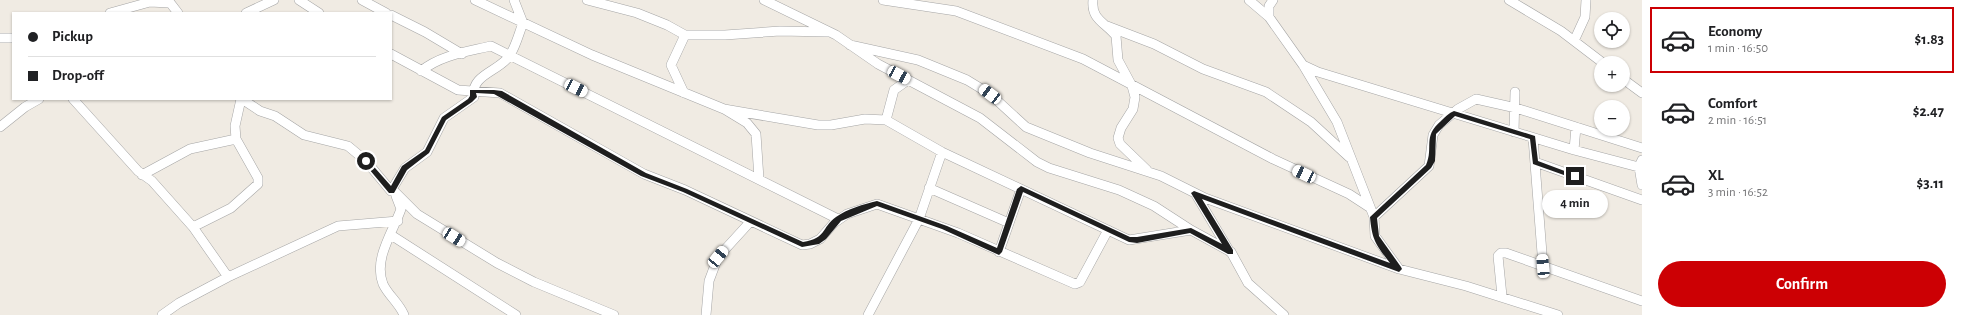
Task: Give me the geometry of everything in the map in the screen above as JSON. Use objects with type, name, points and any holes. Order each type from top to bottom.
[{"type":"street","points":[[248,12],[274,0]]},
{"type":"street","points":[[299,0],[317,12]]},
{"type":"street","points":[[362,0],[384,12]]},
{"type":"street","points":[[476,0],[592,55],[724,109],[747,122],[756,134],[759,179]]},
{"type":"street","points":[[392,191],[405,168],[427,152],[444,118],[474,97],[472,92],[477,81],[510,56],[523,23],[514,0]]},
{"type":"street","points":[[587,0],[627,10],[667,25],[685,35],[725,35],[780,31],[829,32]]},
{"type":"street","points":[[614,0],[627,10]]},
{"type":"street","points":[[764,0],[829,32],[850,44],[878,64],[980,118],[1037,162],[1140,198],[1191,230],[1230,252]]},
{"type":"street","points":[[883,0],[908,2],[956,11],[1083,59],[1291,168],[1349,194],[1372,212]]},
{"type":"street","points":[[1092,0],[1091,10],[1093,15],[1116,36],[1118,60],[1132,86],[1135,96],[1133,111],[1118,132],[1117,139],[1120,144],[1148,172]]},
{"type":"street","points":[[1249,0],[1269,18],[1303,65],[1337,122],[1372,212],[1375,236],[1380,245],[1399,269]]},
{"type":"street","points":[[1269,18],[1269,6],[1273,0]]},
{"type":"street","points":[[1509,0],[1574,40],[1594,56]]},
{"type":"street","points":[[1574,40],[1585,17],[1586,0]]},
{"type":"street","points":[[114,12],[150,2],[168,2],[177,12]]},
{"type":"street","points":[[392,16],[425,32],[462,54]]},
{"type":"street","points":[[1106,26],[1154,44],[1203,69],[1266,92],[1311,122],[1351,160]]},
{"type":"street","points":[[684,92],[671,64],[685,35]]},
{"type":"street","points":[[0,38],[12,38]]},
{"type":"street","points":[[850,44],[918,60],[941,68],[979,86],[1026,127],[1090,153],[1148,172],[1220,204],[1399,269],[1502,296],[1558,315]]},
{"type":"street","points":[[421,71],[436,61],[487,46],[838,219]]},
{"type":"street","points":[[392,55],[458,90],[500,93],[644,174],[685,190],[750,222],[802,245],[809,245],[824,237],[838,219],[868,206],[877,204],[958,233],[1075,284],[1080,282],[1108,230]]},
{"type":"street","points":[[1303,65],[1318,72],[1533,138],[1574,150],[1641,165],[1642,185]]},
{"type":"street","points":[[886,120],[894,90],[908,80]]},
{"type":"street","points":[[1630,84],[1642,93]]},
{"type":"street","points":[[1514,132],[1516,92]]},
{"type":"street","points":[[1372,212],[1429,166],[1431,161],[1433,134],[1438,127],[1454,113],[1476,99],[1516,108],[1642,148]]},
{"type":"street","points":[[0,127],[25,107],[37,100]]},
{"type":"street","points":[[74,100],[142,175],[152,180],[193,227],[228,277]]},
{"type":"street","points":[[193,227],[231,208],[258,184],[258,178],[236,139],[235,126],[241,100]]},
{"type":"street","points":[[243,100],[260,111],[276,116],[304,135],[348,146],[366,161],[392,191],[417,214],[497,264],[534,282],[614,315]]},
{"type":"street","points":[[724,109],[818,125],[831,125],[865,119],[886,120],[942,152],[1129,240],[1137,240],[1191,230]]},
{"type":"street","points":[[1574,150],[1576,127]]},
{"type":"street","points":[[1533,138],[1543,266]]},
{"type":"street","points":[[142,175],[190,149],[236,139]]},
{"type":"street","points":[[868,315],[919,219],[942,152]]},
{"type":"street","points":[[1535,162],[1642,200]]},
{"type":"street","points":[[929,188],[1009,223]]},
{"type":"street","points":[[999,252],[1021,189]]},
{"type":"street","points":[[392,191],[401,209],[398,221],[382,259],[381,274],[383,284],[402,309],[404,315]]},
{"type":"street","points":[[1194,193],[1252,287],[1284,315]]},
{"type":"street","points":[[162,315],[179,303],[228,277],[344,225],[398,221]]},
{"type":"street","points":[[706,315],[709,281],[718,257],[750,222]]},
{"type":"street","points":[[391,235],[516,315]]},
{"type":"street","points":[[1502,296],[1498,256],[1501,253],[1506,252],[1642,301]]},
{"type":"route","points":[[366,161],[391,191],[402,171],[427,152],[444,118],[474,97],[472,92],[494,92],[500,93],[658,181],[685,190],[750,222],[802,245],[809,245],[824,237],[838,219],[868,206],[877,204],[884,205],[958,233],[999,252],[1021,189],[1129,240],[1137,240],[1191,230],[1230,252],[1194,193],[1220,204],[1399,269],[1380,245],[1375,236],[1374,217],[1429,166],[1431,161],[1433,134],[1438,127],[1454,113],[1533,138],[1535,162],[1575,176]]}]
